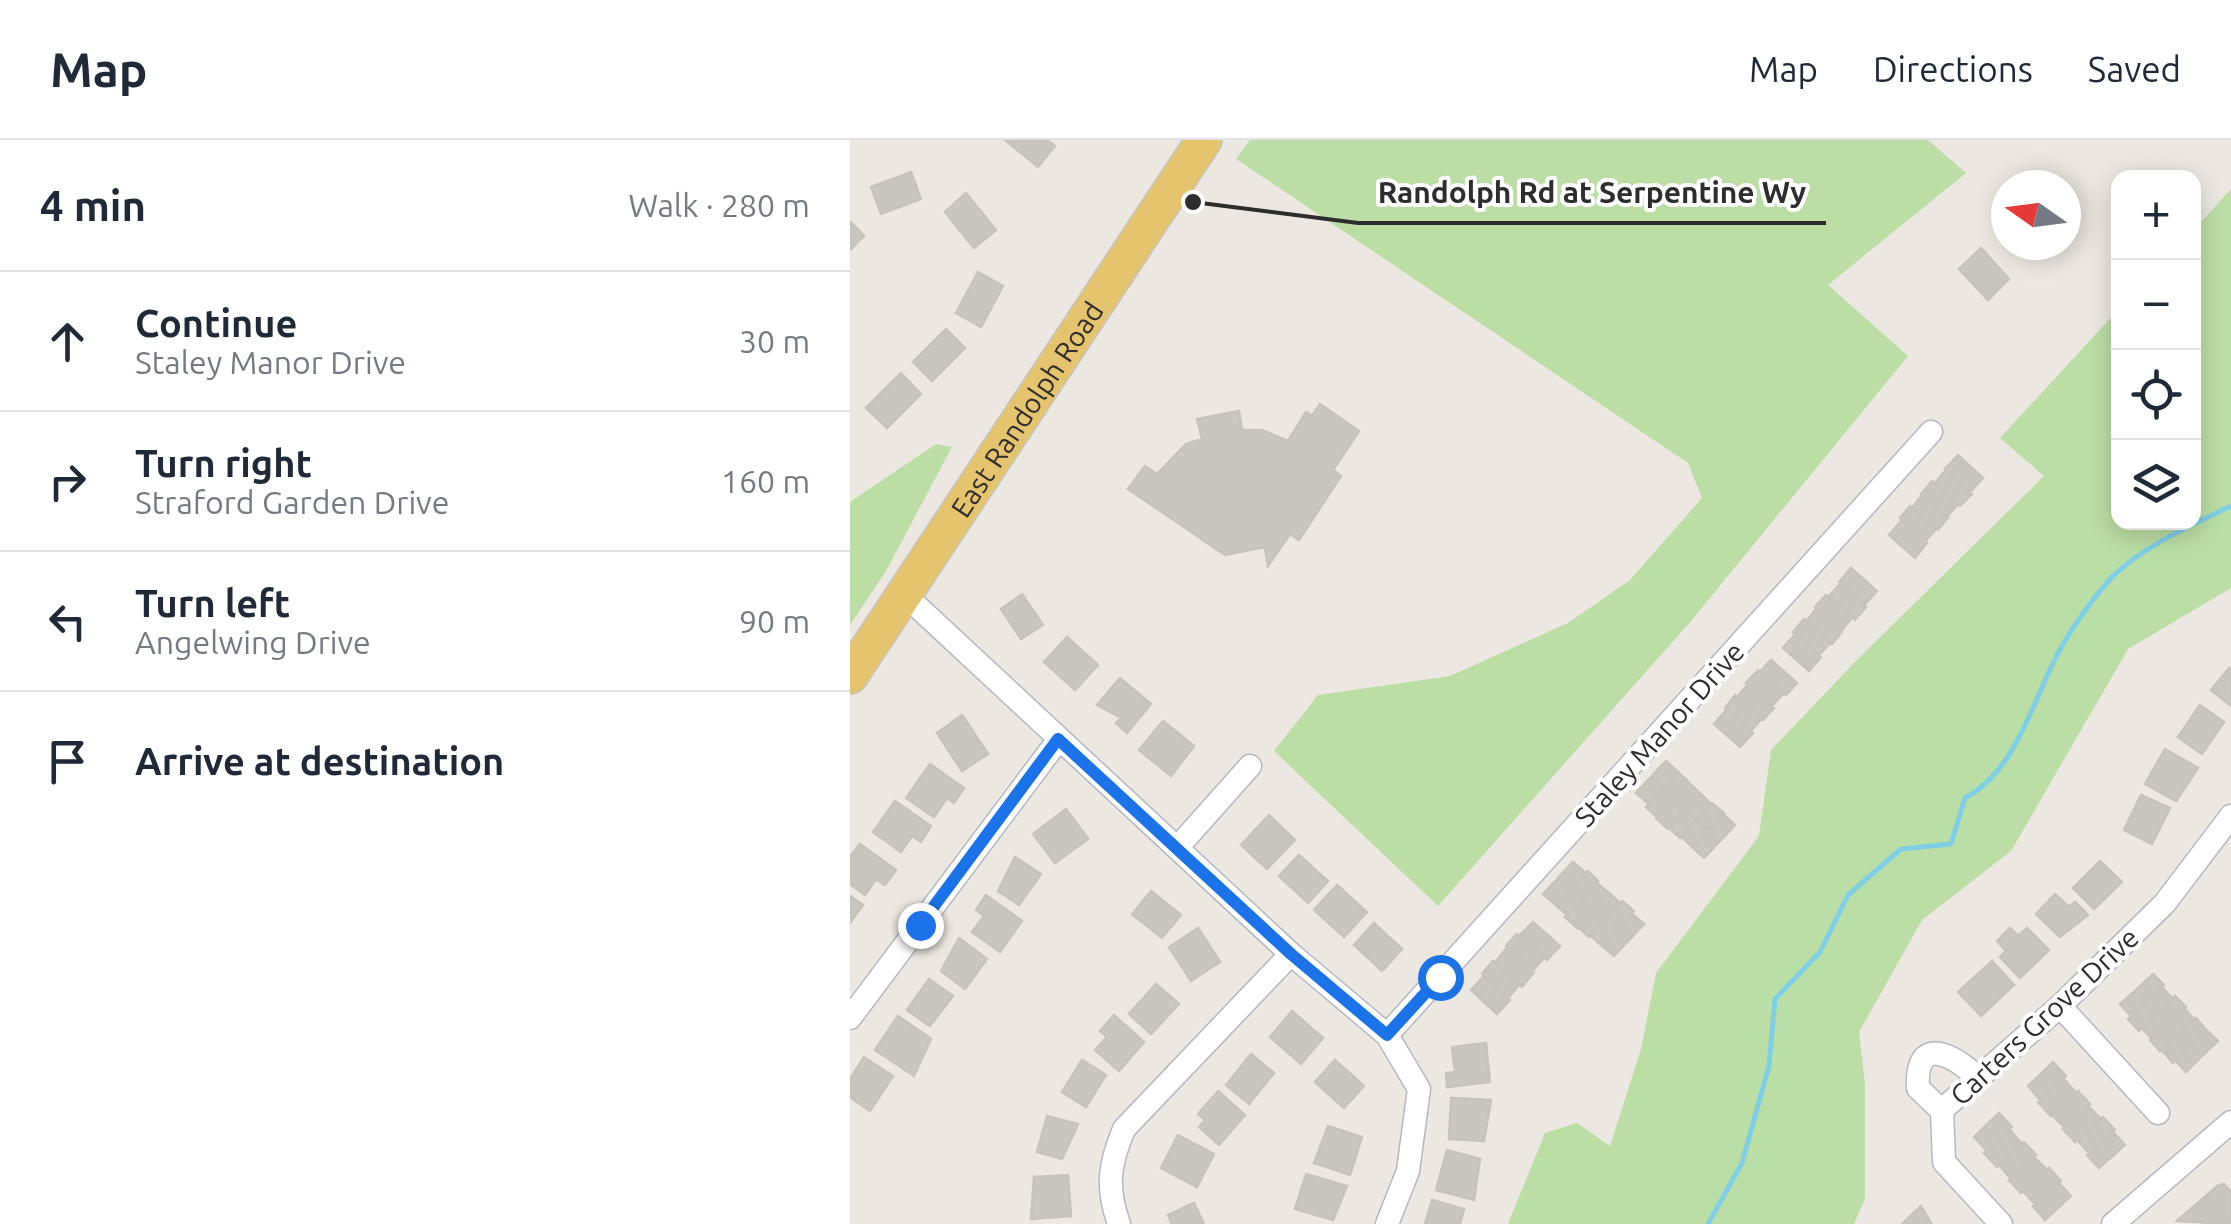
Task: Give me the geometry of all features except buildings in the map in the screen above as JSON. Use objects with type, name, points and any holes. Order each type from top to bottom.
[{"type":"main road","name":"East Randolph Road","points":[[850,676],[906,596],[1191,144]]},
{"type":"street","name":"Staley Manor Drive","points":[[1387,1035],[1931,432]]},
{"type":"street","points":[[906,596],[1291,954],[1387,1035],[1420,1089],[1408,1171],[1387,1224]]},
{"type":"street","points":[[850,1018],[1058,739]]},
{"type":"street","points":[[1177,848],[1250,766]]},
{"type":"street","name":"Carters Grove Drive","points":[[2001,1224],[1944,1162],[1942,1112],[2060,1006],[2164,903],[2231,816]]},
{"type":"street","points":[[1120,1224],[1110,1196],[1110,1162],[1124,1129],[1291,954]]},
{"type":"street","points":[[2060,1006],[2158,1113]]},
{"type":"street","points":[[1942,1112],[1918,1088],[1917,1070],[1926,1058],[1940,1052],[1955,1056],[1978,1078]]},
{"type":"street","points":[[2113,1224],[2231,1122]]},
{"type":"green space","points":[[1250,140],[1928,140],[1966,173],[1828,285],[1908,356],[1691,621],[1438,906],[1274,751],[1318,695],[1450,676],[1568,623],[1630,580],[1702,498],[1688,463],[1236,159]]},
{"type":"green space","points":[[2231,189],[2231,588],[2128,649],[2011,851],[1922,920],[1859,1032],[1865,1084],[1865,1198],[1854,1224],[1508,1224],[1545,1133],[1577,1123],[1610,1146],[1641,1049],[1656,973],[1759,836],[1771,750],[2044,476],[2000,438],[2111,318],[2111,530],[2201,530],[2201,222]]},
{"type":"green space","points":[[936,444],[952,447],[886,571],[850,625],[850,502]]},
{"type":"waterway","points":[[1708,1224],[1742,1163],[1769,1066],[1775,999],[1820,952],[1848,895],[1901,849],[1951,844],[1965,798],[1982,787],[2009,755],[2060,649],[2104,586],[2153,546],[2231,506]]},
{"type":"place","name":"Randolph Rd at Serpentine Wy","points":[[1193,202]]},
{"type":"route","points":[[920,925],[1058,739],[1291,954],[1387,1035],[1440,977]]}]
